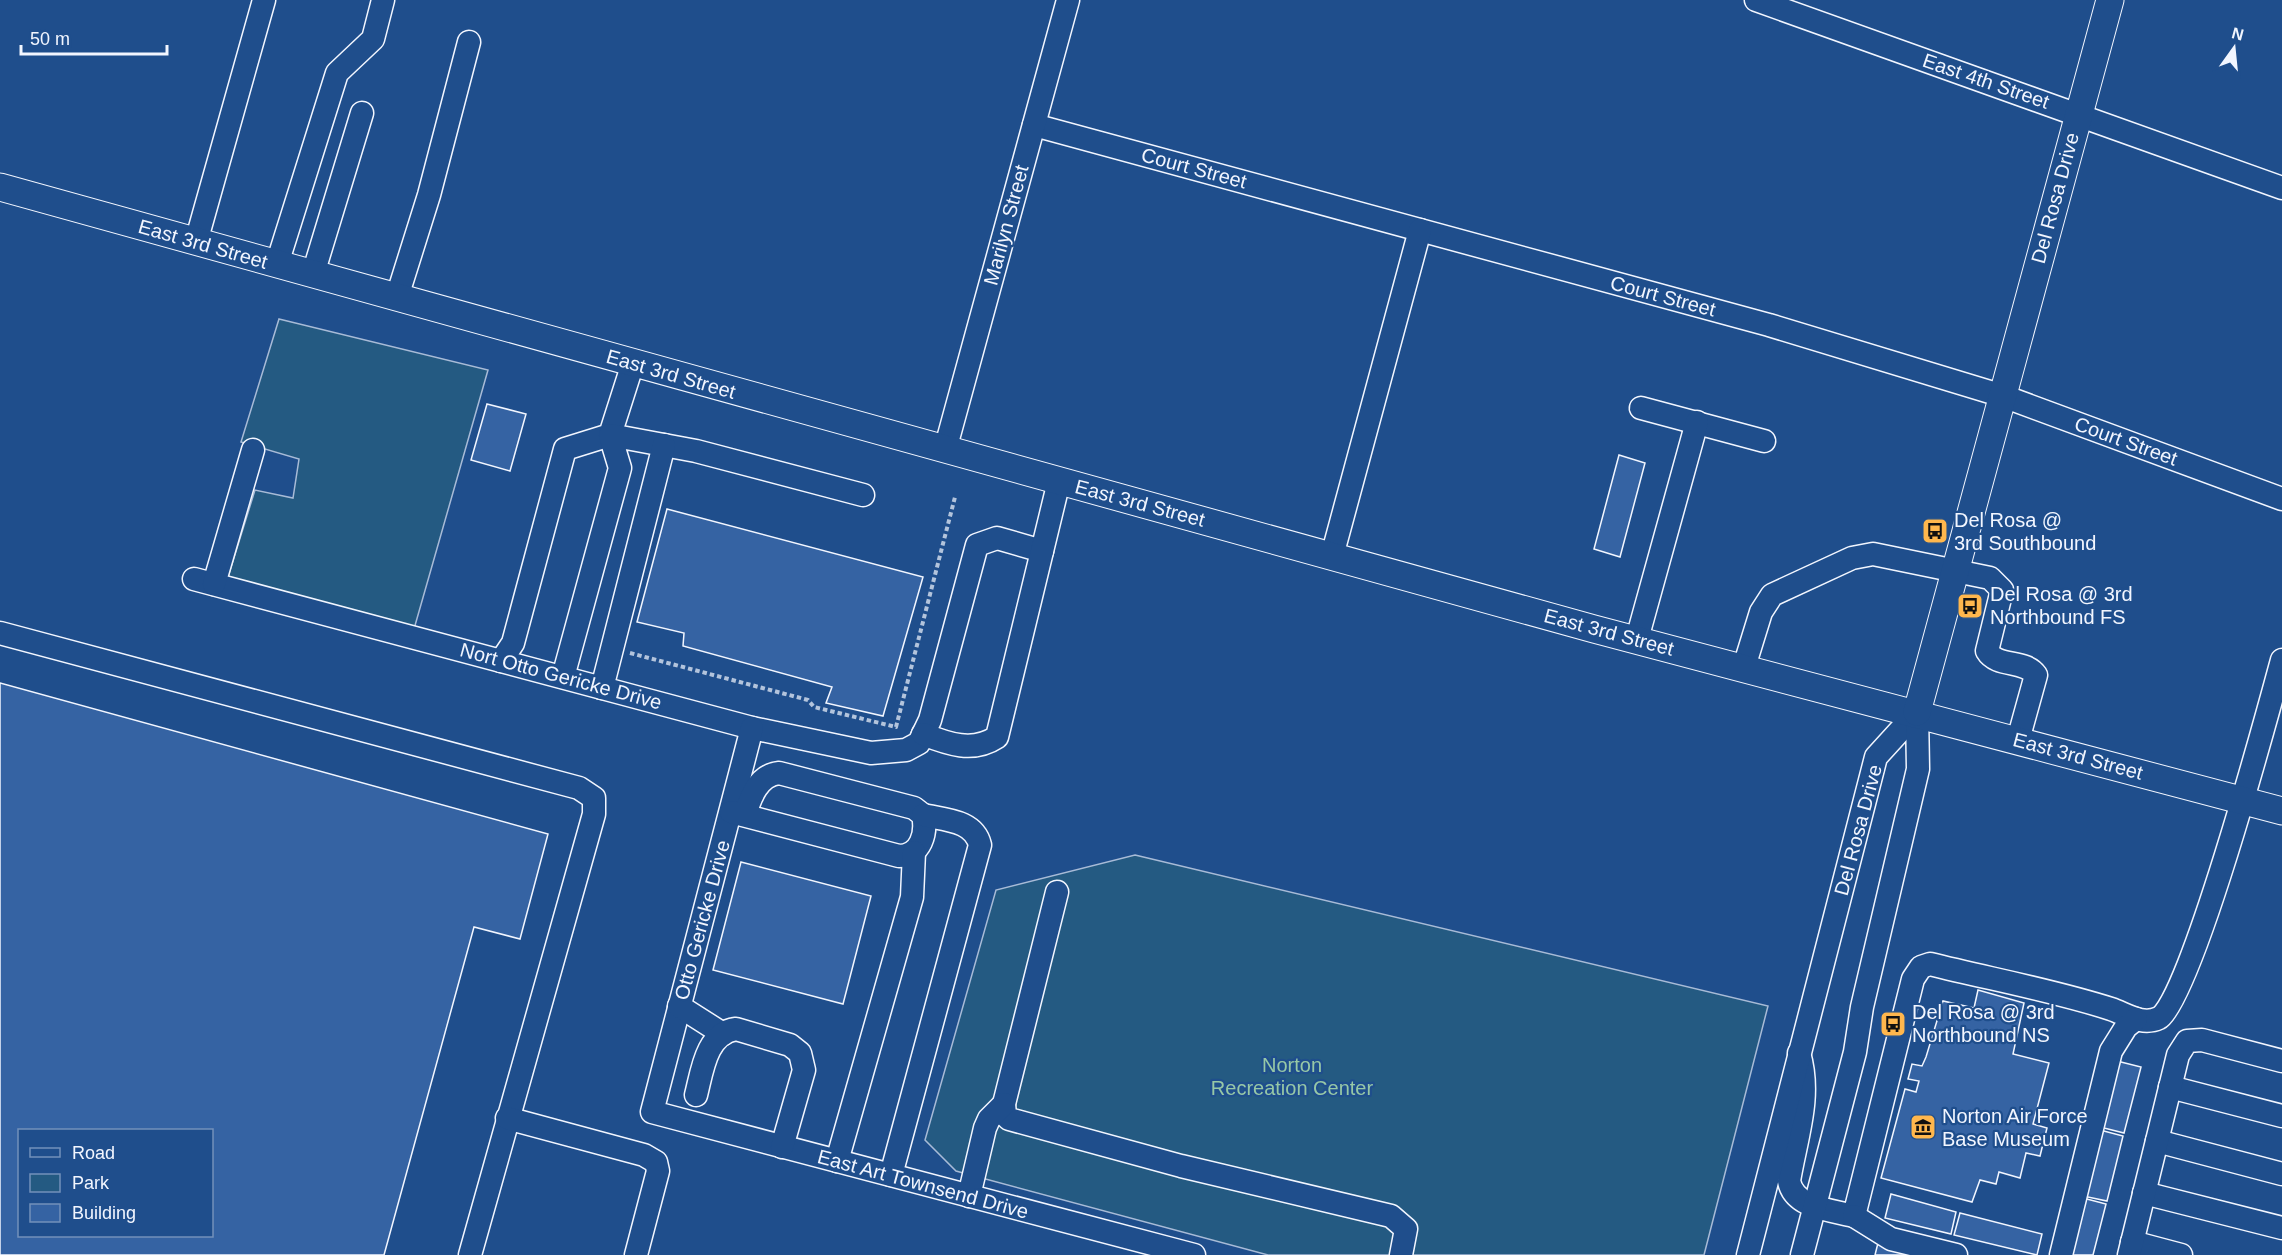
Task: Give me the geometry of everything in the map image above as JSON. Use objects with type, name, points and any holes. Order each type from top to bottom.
[{"type":"main road","name":"Del Rosa Drive","points":[[1917,712],[2109,0]]},
{"type":"main road","name":"East 3rd Street","points":[[0,188],[1332,556],[2282,811]]},
{"type":"street","points":[[196,242],[264,0]]},
{"type":"street","points":[[278,264],[337,73],[374,39],[383,0]]},
{"type":"street","name":"Marilyn Street","points":[[945,450],[1068,0]]},
{"type":"street","name":"East 4th Street","points":[[1756,0],[2282,188]]},
{"type":"street","points":[[397,297],[425,206],[470,42]]},
{"type":"street","points":[[313,274],[362,112]]},
{"type":"street","name":"Court Street","points":[[1034,125],[1769,324],[2003,396],[2282,499]]},
{"type":"street","points":[[1332,556],[1420,230]]},
{"type":"street","points":[[563,677],[620,468],[610,435],[633,363]]},
{"type":"street","points":[[1641,408],[1764,441]]},
{"type":"street","points":[[1637,639],[1697,422]]},
{"type":"street","points":[[501,661],[513,643],[565,449],[610,435],[664,445],[863,495]]},
{"type":"street","points":[[602,688],[664,445]]},
{"type":"street","name":"Nort Otto Gericke Drive","points":[[253,450],[204,581],[752,728],[871,753],[906,750],[918,743],[923,734]]},
{"type":"street","points":[[1042,551],[997,538],[977,545],[930,720],[923,734],[951,745],[984,746],[997,737],[1059,481]]},
{"type":"street","points":[[1744,667],[1761,612],[1772,595],[1842,563],[1873,554],[1990,578],[2002,590],[1987,651],[1990,656],[2028,668],[2036,675],[2018,740]]},
{"type":"street","points":[[0,633],[579,788],[594,798],[594,814],[470,1255]]},
{"type":"street","points":[[1854,1216],[1913,979],[1921,967],[1930,964],[2111,1009],[2145,1021],[2160,1018],[2172,1004],[2208,910],[2243,801],[2282,660]]},
{"type":"street","points":[[1802,1255],[1855,1052],[1862,1007],[1918,770],[1917,712]]},
{"type":"street","name":"Del Rosa Drive","points":[[1748,1255],[1876,757],[1917,712]]},
{"type":"street","name":"Otto Gericke Drive","points":[[652,1112],[680,1006],[738,813],[752,728]]},
{"type":"street","points":[[891,1175],[980,845],[978,834],[966,824],[923,815],[914,808],[779,773],[762,780],[738,813],[898,856],[914,852]]},
{"type":"street","points":[[837,1161],[912,897],[914,852],[921,843],[925,830],[923,815]]},
{"type":"street","points":[[1057,892],[1004,1104],[1005,1115],[1009,1119],[1181,1166],[1391,1216],[1406,1229],[1401,1255]]},
{"type":"street","points":[[680,1006],[723,1034]]},
{"type":"street","points":[[2061,1255],[2111,1051],[2126,1027],[2136,1019]]},
{"type":"street","points":[[696,1095],[706,1054],[723,1034],[736,1029],[790,1045],[800,1053],[804,1070],[782,1147]]},
{"type":"street","points":[[2181,1255],[2130,1249],[2178,1055],[2187,1041],[2202,1040],[2282,1061]]},
{"type":"street","points":[[1800,1053],[1804,1078],[1804,1112],[1789,1181],[1791,1192],[1800,1200],[1815,1206],[1854,1216],[1891,1239],[1956,1255]]},
{"type":"street","points":[[2170,1087],[2282,1116]]},
{"type":"street","points":[[969,1196],[985,1128],[989,1119],[1004,1104]]},
{"type":"street","name":"East Art Townsend Drive","points":[[652,1112],[1181,1253]]},
{"type":"street","points":[[507,1118],[644,1155],[656,1162],[658,1172],[636,1255]]},
{"type":"street","points":[[2157,1141],[2282,1174]]},
{"type":"street","points":[[2144,1193],[2282,1228]]},
{"type":"path","points":[[612,648],[808,700],[814,707],[896,727],[955,497]]},
{"type":"green space","points":[[279,319],[488,370],[414,629],[228,577],[255,490],[293,498],[299,459],[241,442]]},
{"type":"green space","name":"Norton Recreation Center","points":[[1135,855],[1768,1006],[1704,1255],[1268,1255],[956,1171],[925,1140],[996,890]]},
{"type":"building","points":[[487,404],[526,414],[510,471],[471,460]]},
{"type":"building","points":[[1619,455],[1645,463],[1620,557],[1594,549]]},
{"type":"building","points":[[667,509],[923,577],[883,716],[826,703],[832,687],[683,646],[684,633],[637,622]]},
{"type":"building","points":[[0,683],[548,834],[520,939],[474,927],[384,1255],[0,1255]]},
{"type":"building","points":[[741,862],[871,896],[843,1004],[713,970]]},
{"type":"building","points":[[1978,990],[2024,1003],[2013,1054],[2049,1063],[2033,1124],[2047,1128],[2040,1156],[2026,1153],[2020,1178],[1999,1172],[1996,1184],[1980,1180],[1972,1202],[1881,1178],[1905,1089],[1916,1092],[1919,1081],[1908,1079],[1912,1064],[1922,1066],[1943,1001],[1974,1008]]},
{"type":"building","points":[[2117,1061],[2141,1067],[2124,1133],[2100,1127]]},
{"type":"building","points":[[2100,1130],[2123,1136],[2107,1201],[2083,1196]]},
{"type":"building","points":[[1891,1194],[1956,1212],[1951,1234],[1885,1218]]},
{"type":"building","points":[[2083,1198],[2106,1204],[2093,1255],[2068,1255]]},
{"type":"building","points":[[1960,1213],[2042,1234],[2037,1255],[1954,1235]]},
{"type":"building","points":[[1878,1243],[1922,1255],[1875,1255]]},
{"type":"place","name":"Del Rosa @ 3rd Southbound","points":[[1935,531]]},
{"type":"place","name":"Del Rosa @ 3rd Northbound FS","points":[[1970,606]]},
{"type":"place","name":"Del Rosa @ 3rd Northbound NS","points":[[1893,1024]]},
{"type":"place","name":"Norton Air Force Base Museum","points":[[1923,1127]]}]
